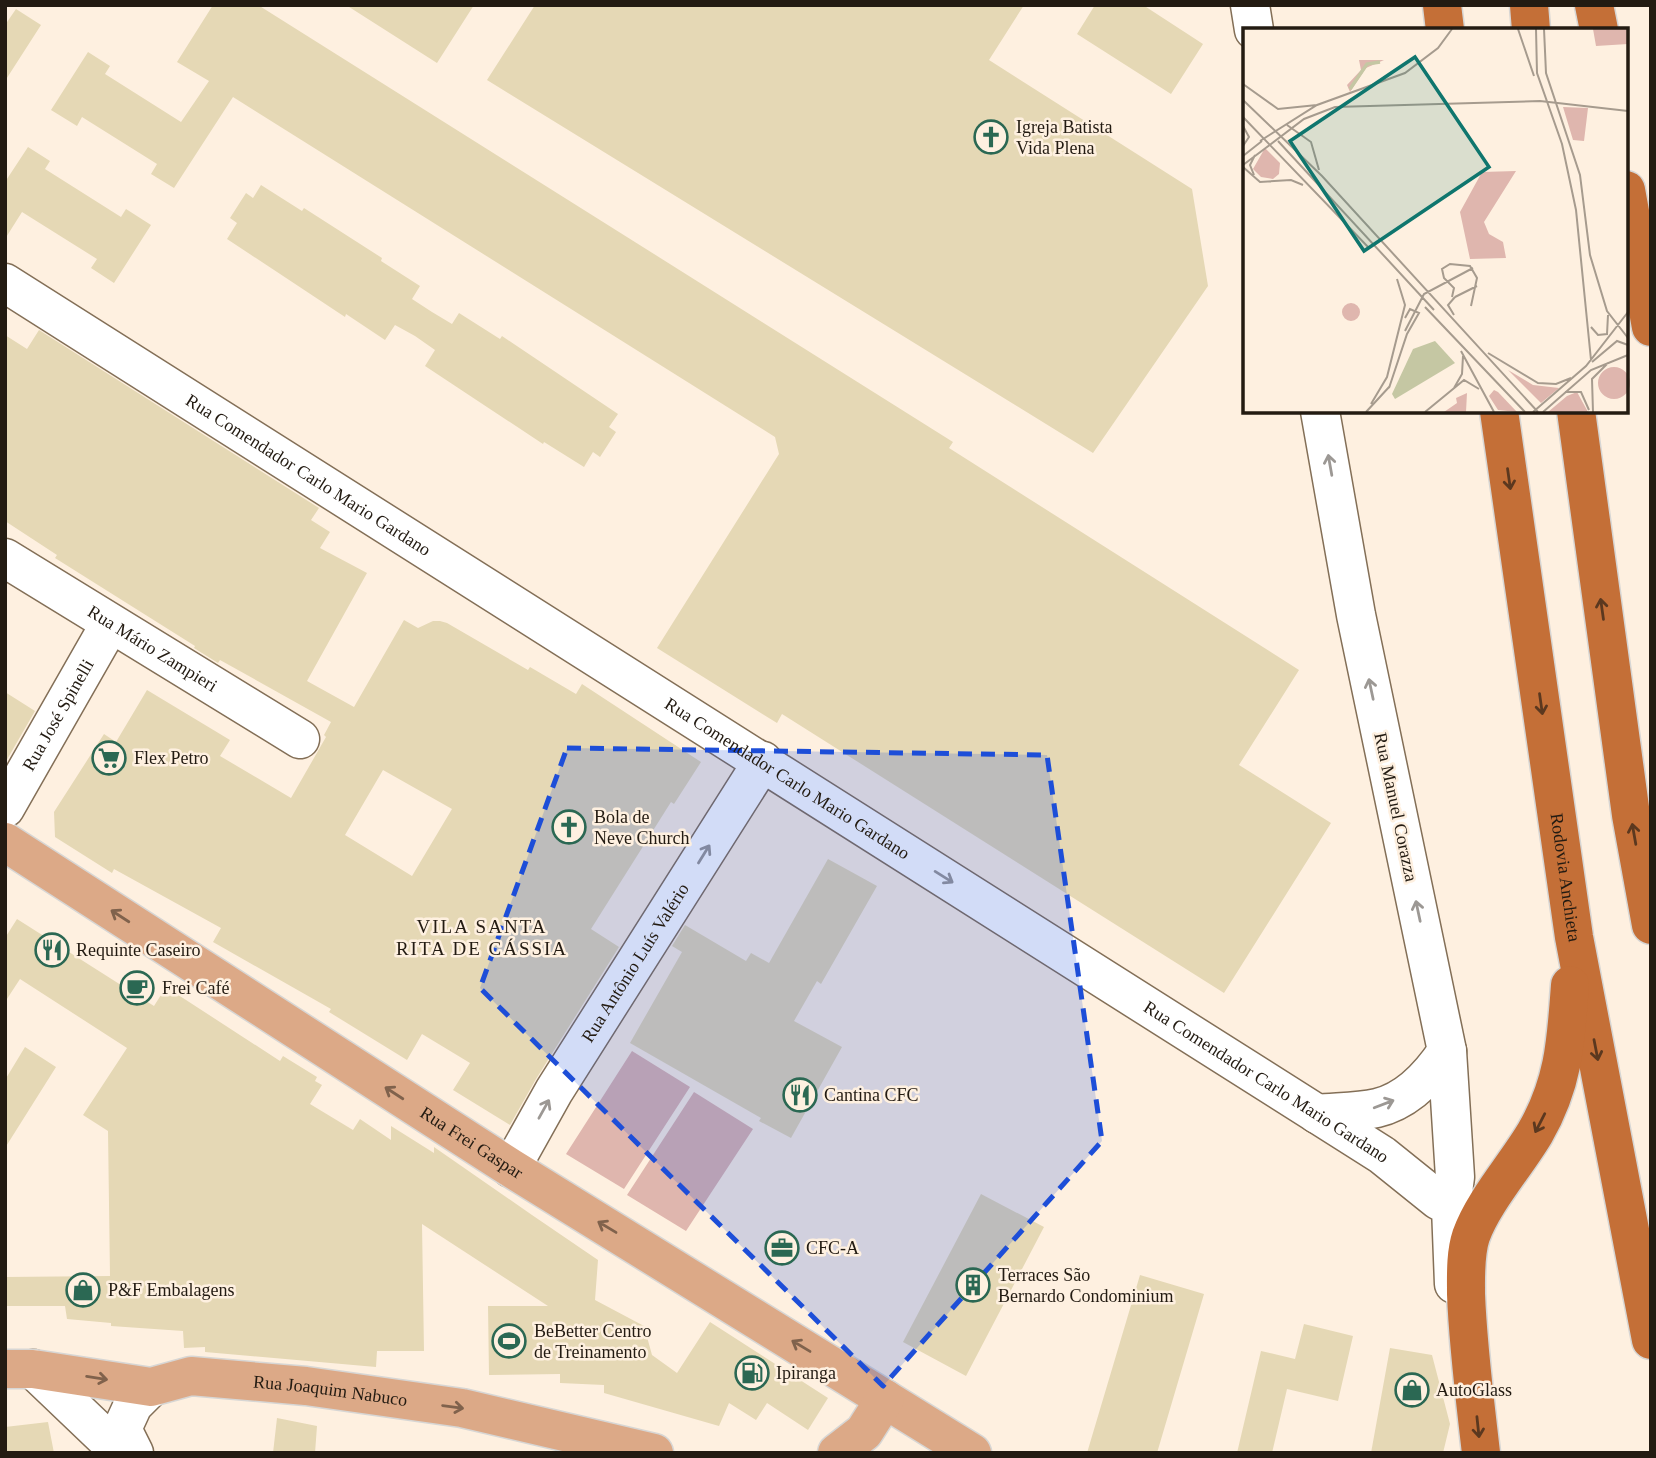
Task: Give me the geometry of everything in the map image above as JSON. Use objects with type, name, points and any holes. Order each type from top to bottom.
[{"type":"highway","points":[[1442,5],[1445,28]]},
{"type":"highway","points":[[1529,5],[1531,28]]},
{"type":"highway","points":[[1594,5],[1599,28]]},
{"type":"highway","points":[[1628,201],[1651,327]]},
{"type":"highway","name":"Rodovia Anchieta","points":[[1499,413],[1574,937],[1651,1340]]},
{"type":"highway","points":[[1577,413],[1631,815],[1651,925]]},
{"type":"highway","points":[[1481,1453],[1469,1337],[1466,1269],[1471,1237],[1480,1217],[1535,1133],[1554,1095],[1565,1051],[1574,937]]},
{"type":"main road","name":"Rua Frei Gaspar","points":[[5,842],[511,1168],[957,1443]]},
{"type":"main road","name":"Rua Joaquim Nabuco","points":[[19,1369],[150,1387],[191,1376],[306,1386],[462,1408],[654,1453]]},
{"type":"main road","points":[[837,1453],[864,1432],[884,1399]]},
{"type":"street","points":[[1250,5],[1254,28]]},
{"type":"street","name":"Rua Comendador Carlo Mario Gardano","points":[[5,283],[1382,1155],[1438,1200],[1451,1207]]},
{"type":"street","name":"Rua Manuel Corazza","points":[[1320,413],[1356,615],[1447,1051],[1455,1177],[1451,1207]]},
{"type":"street","name":"Rua Mário Zampieri","points":[[5,558],[300,739]]},
{"type":"street","name":"Rua José Spinelli","points":[[5,808],[110,624]]},
{"type":"street","name":"Rua Antônio Luís Valério","points":[[511,1168],[561,1079],[763,761]]},
{"type":"street","points":[[1317,1114],[1379,1107],[1389,1103],[1409,1093],[1433,1072],[1447,1051]]},
{"type":"street","points":[[1451,1207],[1455,1323],[1469,1337]]},
{"type":"street","points":[[19,1369],[121,1453]]},
{"type":"street","points":[[134,1453],[122,1429],[132,1405],[150,1387]]},
{"type":"highlighted area","points":[[567,748],[1047,755],[1102,1141],[883,1386],[480,988]]},
{"type":"shaded area","points":[[632,1051],[690,1087],[624,1189],[566,1154]]},
{"type":"shaded area","points":[[694,1092],[753,1129],[686,1231],[627,1195]]},
{"type":"building","points":[[213,5],[258,5],[953,442],[949,448],[1299,670],[1239,765],[1331,823],[1224,993],[782,714],[777,723],[657,648],[779,454],[775,437],[233,97],[174,188],[151,174],[157,164],[82,117],[77,126],[51,110],[88,52],[110,66],[105,74],[181,122],[209,81],[177,62]]},
{"type":"building","points":[[346,5],[474,5],[437,63]]},
{"type":"building","points":[[535,5],[1024,5],[989,60],[1192,189],[1208,286],[1093,453],[487,80]]},
{"type":"building","points":[[1095,5],[1143,5],[1203,44],[1171,94],[1077,34]]},
{"type":"building","points":[[16,9],[41,25],[5,81],[5,25]]},
{"type":"building","points":[[28,147],[50,161],[45,169],[121,217],[126,209],[151,225],[114,283],[91,268],[97,259],[22,212],[5,239],[5,182]]},
{"type":"building","points":[[261,185],[302,211],[304,208],[420,286],[412,299],[432,312],[452,324],[459,313],[500,339],[502,336],[618,414],[609,427],[616,432],[600,457],[593,452],[584,467],[544,442],[543,444],[425,366],[435,350],[415,336],[395,325],[385,340],[346,314],[345,317],[227,239],[237,223],[230,218],[246,193],[253,198]]},
{"type":"building","points":[[39,330],[319,508],[311,520],[330,532],[320,548],[367,573],[307,681],[354,707],[404,620],[418,628],[433,621],[440,621],[576,694],[582,684],[701,762],[674,804],[671,802],[591,929],[619,947],[510,1125],[453,1090],[470,1063],[422,1034],[407,1060],[329,1012],[331,1009],[213,942],[221,928],[114,869],[112,873],[55,837],[54,812],[104,734],[116,742],[147,690],[230,740],[220,756],[291,798],[326,737],[324,735],[331,722],[220,660],[218,663],[55,558],[57,555],[5,521],[5,335],[27,349]],"holes":[[[383,770],[452,809],[412,876],[345,835]]]},
{"type":"building","points":[[5,692],[35,711],[5,763]]},
{"type":"building","points":[[828,859],[877,886],[821,984],[817,981],[794,1021],[842,1047],[791,1138],[630,1043],[682,952],[672,946],[685,925],[746,961],[751,953],[769,963]]},
{"type":"building","points":[[17,919],[154,1006],[166,987],[280,1061],[283,1056],[317,1077],[315,1081],[322,1085],[310,1104],[353,1130],[360,1119],[391,1140],[391,1126],[434,1153],[434,1147],[598,1260],[595,1300],[644,1326],[652,1355],[677,1373],[710,1322],[828,1398],[808,1430],[767,1403],[756,1420],[729,1403],[719,1426],[604,1393],[604,1385],[560,1383],[560,1374],[489,1375],[488,1306],[548,1306],[422,1224],[424,1351],[377,1351],[376,1367],[205,1352],[205,1347],[184,1348],[183,1331],[111,1326],[111,1323],[67,1319],[65,1306],[5,1306],[5,1277],[110,1276],[108,1131],[83,1115],[127,1048],[20,979],[5,1002],[5,938]]},
{"type":"building","points":[[25,1047],[56,1067],[5,1148],[5,1080]]},
{"type":"building","name":"Terraces São Bernardo Condominium","points":[[981,1194],[1044,1227],[966,1376],[903,1342]]},
{"type":"building","points":[[1140,1275],[1204,1294],[1157,1453],[1087,1453]]},
{"type":"building","points":[[1304,1324],[1353,1336],[1338,1401],[1287,1389],[1272,1453],[1237,1453],[1261,1351],[1295,1359]]},
{"type":"building","name":"AutoGlass","points":[[1390,1348],[1432,1355],[1450,1424],[1443,1453],[1371,1453]]},
{"type":"building","points":[[277,1418],[317,1426],[315,1453],[273,1453]]},
{"type":"building","points":[[48,1422],[54,1453],[5,1453],[5,1427]]},
{"type":"place","name":"Igreja Batista Vida Plena","points":[[991,137]]},
{"type":"place","name":"Flex Petro","points":[[109,758]]},
{"type":"place","name":"Bola de Neve Church","points":[[569,827]]},
{"type":"place","name":"Requinte Caseiro","points":[[52,950]]},
{"type":"place","name":"Frei Café","points":[[137,988]]},
{"type":"place","name":"Cantina CFC","points":[[800,1095]]},
{"type":"place","name":"CFC-A","points":[[782,1248]]},
{"type":"place","name":"Terraces São Bernardo Condominium","points":[[973,1285]]},
{"type":"place","name":"P&F Embalagens","points":[[83,1290]]},
{"type":"place","name":"BeBetter Centro de Treinamento","points":[[509,1341]]},
{"type":"place","name":"Ipiranga","points":[[752,1373]]},
{"type":"place","name":"AutoGlass","points":[[1412,1390]]},
{"type":"district","name":"VILA SANTA RITA DE CÁSSIA","points":[[482,937]]}]
